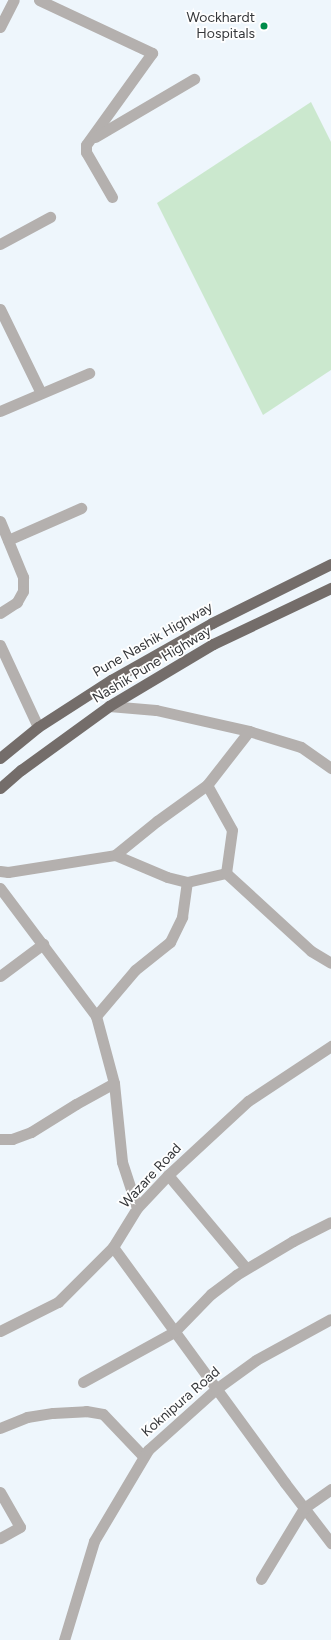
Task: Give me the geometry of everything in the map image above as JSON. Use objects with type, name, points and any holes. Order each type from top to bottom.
[{"type":"highway","name":"Pune Nashik Highway","points":[[0,758],[38,727],[112,680],[212,623],[331,564]]},
{"type":"highway","name":"Nashik Pune Highway","points":[[0,788],[21,770],[109,706],[213,644],[331,588]]},
{"type":"street","points":[[0,27],[14,0]]},
{"type":"street","points":[[39,0],[152,53],[86,145],[86,152],[112,197]]},
{"type":"street","points":[[91,139],[194,79]]},
{"type":"street","points":[[0,244],[50,217]]},
{"type":"street","points":[[0,309],[41,393]]},
{"type":"street","points":[[0,411],[88,373]]},
{"type":"street","points":[[8,540],[81,508]]},
{"type":"street","points":[[0,521],[23,577],[23,591],[17,602],[0,613]]},
{"type":"street","points":[[0,645],[38,727]]},
{"type":"street","points":[[109,706],[156,710],[248,731],[301,747],[331,768]]},
{"type":"street","points":[[0,871],[8,872],[115,855],[157,821],[208,785],[248,731]]},
{"type":"street","points":[[208,785],[232,830],[226,873]]},
{"type":"street","points":[[115,855],[168,877],[188,882],[226,873]]},
{"type":"street","points":[[226,873],[311,952],[331,963]]},
{"type":"street","points":[[96,1016],[135,970],[170,942],[182,917],[188,882]]},
{"type":"street","points":[[0,888],[96,1016],[114,1083],[122,1162],[137,1208]]},
{"type":"street","points":[[0,976],[43,944]]},
{"type":"street","name":"Wazare Road","points":[[0,1331],[58,1302],[113,1247],[137,1208],[168,1174],[248,1101],[331,1046]]},
{"type":"street","points":[[0,1139],[12,1139],[32,1132],[76,1104],[114,1083]]},
{"type":"street","points":[[168,1174],[246,1268]]},
{"type":"street","points":[[83,1382],[174,1332],[211,1294],[246,1268],[293,1241],[331,1222]]},
{"type":"street","points":[[113,1247],[174,1332],[185,1344],[216,1389],[331,1543]]},
{"type":"street","name":"Koknipura Road","points":[[64,1640],[94,1541],[148,1450],[216,1389],[256,1360],[331,1319]]},
{"type":"street","points":[[0,1428],[27,1417],[86,1410],[103,1414],[144,1457]]},
{"type":"street","points":[[261,1578],[304,1508],[331,1489]]},
{"type":"street","points":[[0,1492],[20,1527],[0,1538]]},
{"type":"green space","points":[[311,102],[331,142],[331,370],[263,415],[157,203]]},
{"type":"place","name":"Wockhardt Hospitals","points":[[264,26]]}]
